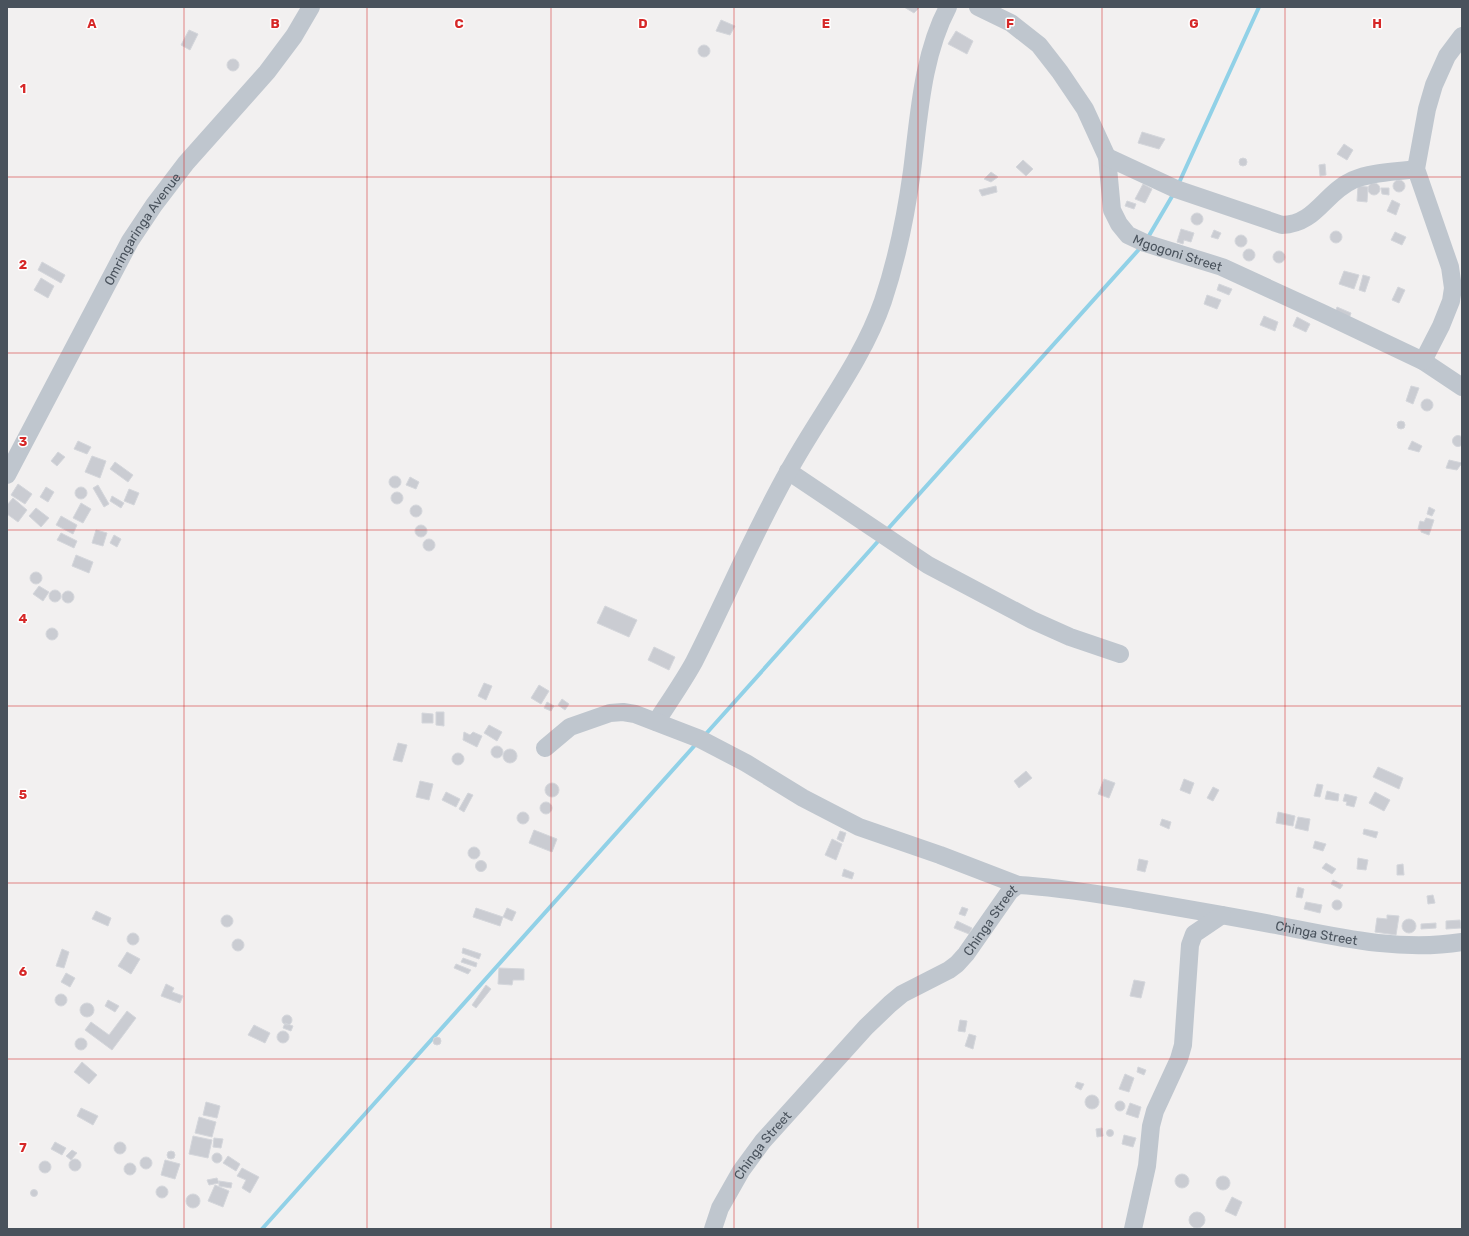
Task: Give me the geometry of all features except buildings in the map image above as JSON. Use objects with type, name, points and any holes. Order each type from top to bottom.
[{"type":"street","name":"Omringaringa Avenue","points":[[7,475],[130,241],[154,205],[186,162],[267,72],[294,36],[312,7]]},
{"type":"street","points":[[656,722],[693,663],[788,471],[866,343],[883,302],[896,257],[906,207],[919,111],[930,60],[938,31],[948,7]]},
{"type":"street","name":"Mgogoni Street","points":[[978,7],[1011,23],[1039,45],[1060,72],[1085,109],[1107,157],[1112,210],[1119,224],[1128,234],[1145,243],[1222,268],[1423,361],[1462,387]]},
{"type":"street","points":[[1423,361],[1441,326],[1451,301],[1453,288],[1450,267],[1416,169],[1424,122],[1434,86],[1447,56],[1462,36]]},
{"type":"street","points":[[1107,157],[1176,189],[1282,225],[1294,225],[1307,219],[1335,191],[1352,181],[1372,175],[1416,169]]},
{"type":"street","points":[[788,471],[928,565],[1045,626],[1070,637],[1120,654]]},
{"type":"street","points":[[545,748],[570,727],[610,713],[623,712],[635,714],[713,746],[746,763],[803,798],[859,827],[940,855],[1018,885]]},
{"type":"street","name":"Chinga Street","points":[[713,1229],[723,1202],[741,1171],[763,1140],[866,1027],[890,1004],[902,994],[949,970],[957,964],[966,954],[1010,891],[1018,885],[1093,893],[1222,915],[1359,941],[1429,944],[1462,942]]},
{"type":"street","points":[[1133,1229],[1147,1166],[1151,1126],[1155,1111],[1179,1059],[1183,1045],[1190,945],[1194,934],[1222,915]]},
{"type":"waterway","points":[[1178,185],[1259,7]]},
{"type":"waterway","points":[[1147,239],[1174,193]]},
{"type":"waterway","points":[[886,531],[1142,246]]},
{"type":"waterway","points":[[704,736],[881,538]]},
{"type":"waterway","points":[[262,1229],[696,744]]}]
